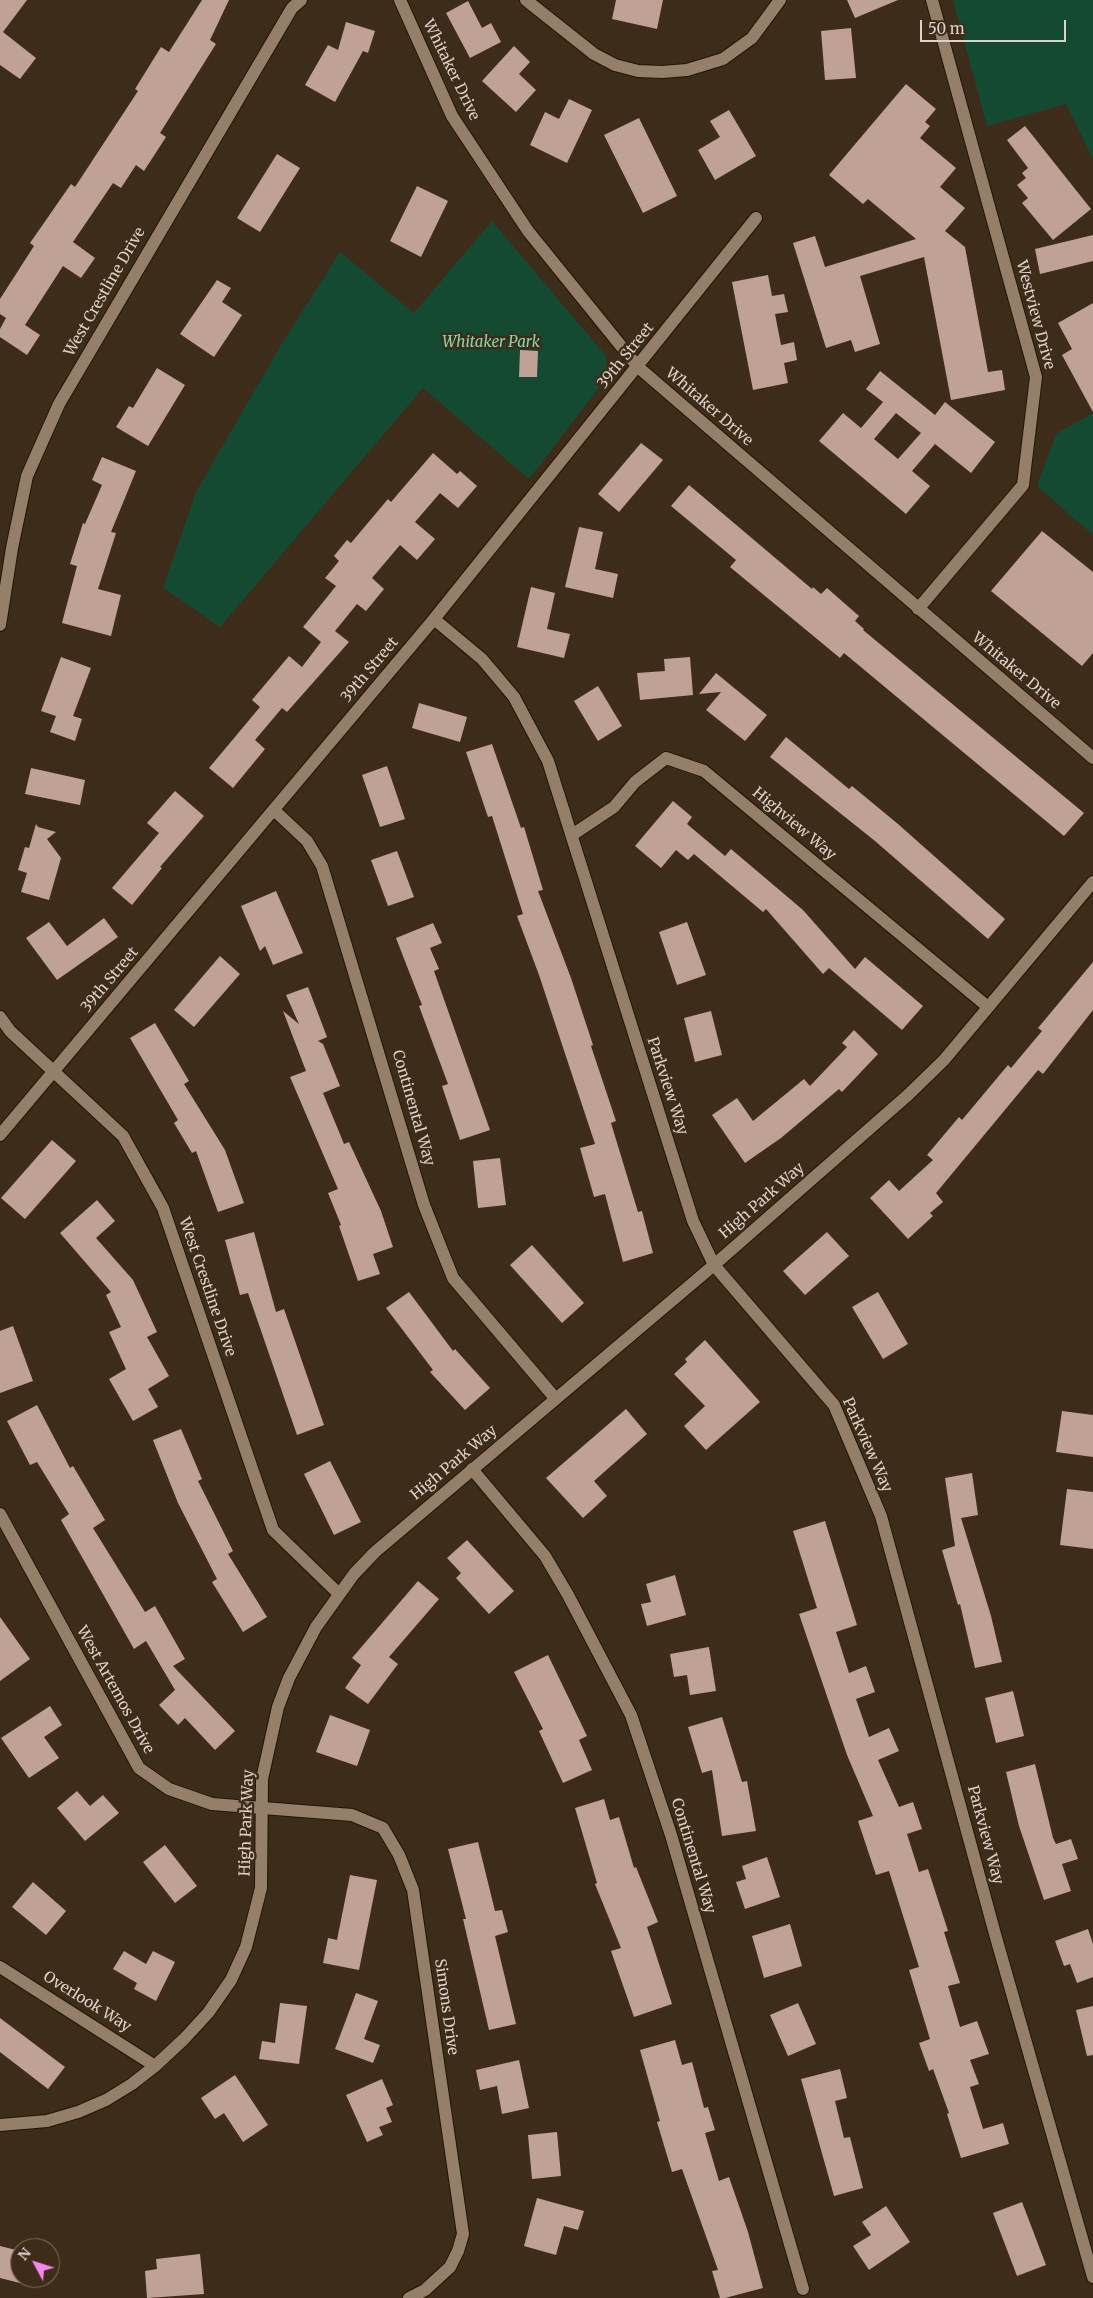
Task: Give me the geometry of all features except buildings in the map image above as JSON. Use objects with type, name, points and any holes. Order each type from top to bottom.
[{"type":"street","name":"West Crestline Drive","points":[[0,625],[12,548],[27,476],[59,404],[292,8],[300,0]]},
{"type":"street","name":"Whitaker Drive","points":[[400,0],[452,116],[528,231],[638,368],[1093,758]]},
{"type":"street","points":[[526,0],[594,54],[615,65],[638,71],[662,72],[687,70],[723,59],[752,38],[780,0]]},
{"type":"street","name":"Westview Drive","points":[[918,609],[1022,485],[1036,377],[932,0]]},
{"type":"street","name":"39th Street","points":[[0,1135],[434,618],[638,368],[756,218]]},
{"type":"street","name":"Parkview Way","points":[[434,618],[482,659],[514,697],[548,761],[693,1220],[714,1265],[834,1405],[881,1516],[995,1934],[1093,2277]]},
{"type":"street","name":"Highview Way","points":[[572,835],[614,807],[635,782],[666,758],[704,770],[988,1006]]},
{"type":"street","name":"Continental Way","points":[[274,810],[307,841],[322,866],[424,1205],[453,1278],[555,1398]]},
{"type":"street","name":"High Park Way","points":[[0,2125],[47,2121],[78,2112],[106,2100],[155,2066],[208,2013],[231,1980],[246,1947],[261,1888],[260,1807],[262,1779],[278,1707],[303,1652],[339,1594],[375,1552],[714,1265],[908,1095],[944,1060],[1093,882]]},
{"type":"street","name":"West Crestline Drive","points":[[0,1017],[10,1031],[123,1136],[163,1208],[273,1530],[339,1594]]},
{"type":"street","name":"Continental Way","points":[[472,1469],[545,1556],[568,1595],[631,1715],[671,1835],[803,2289]]},
{"type":"street","name":"West Artemos Drive","points":[[0,1514],[139,1768],[169,1789],[212,1804],[260,1807]]},
{"type":"street","name":"Simons Drive","points":[[260,1807],[352,1815],[383,1828],[399,1855],[412,1890],[463,2234],[458,2251],[450,2267],[425,2290],[409,2298]]},
{"type":"street","name":"Overlook Way","points":[[0,1967],[155,2066]]},
{"type":"green space","points":[[953,0],[1093,0],[1093,159],[1066,104],[987,126]]},
{"type":"green space","name":"Whitaker Park","points":[[492,221],[606,356],[608,376],[529,479],[423,388],[220,627],[163,588],[196,492],[281,345],[340,252],[414,313]]},
{"type":"green space","points":[[1093,413],[1093,535],[1037,486],[1056,434]]}]
